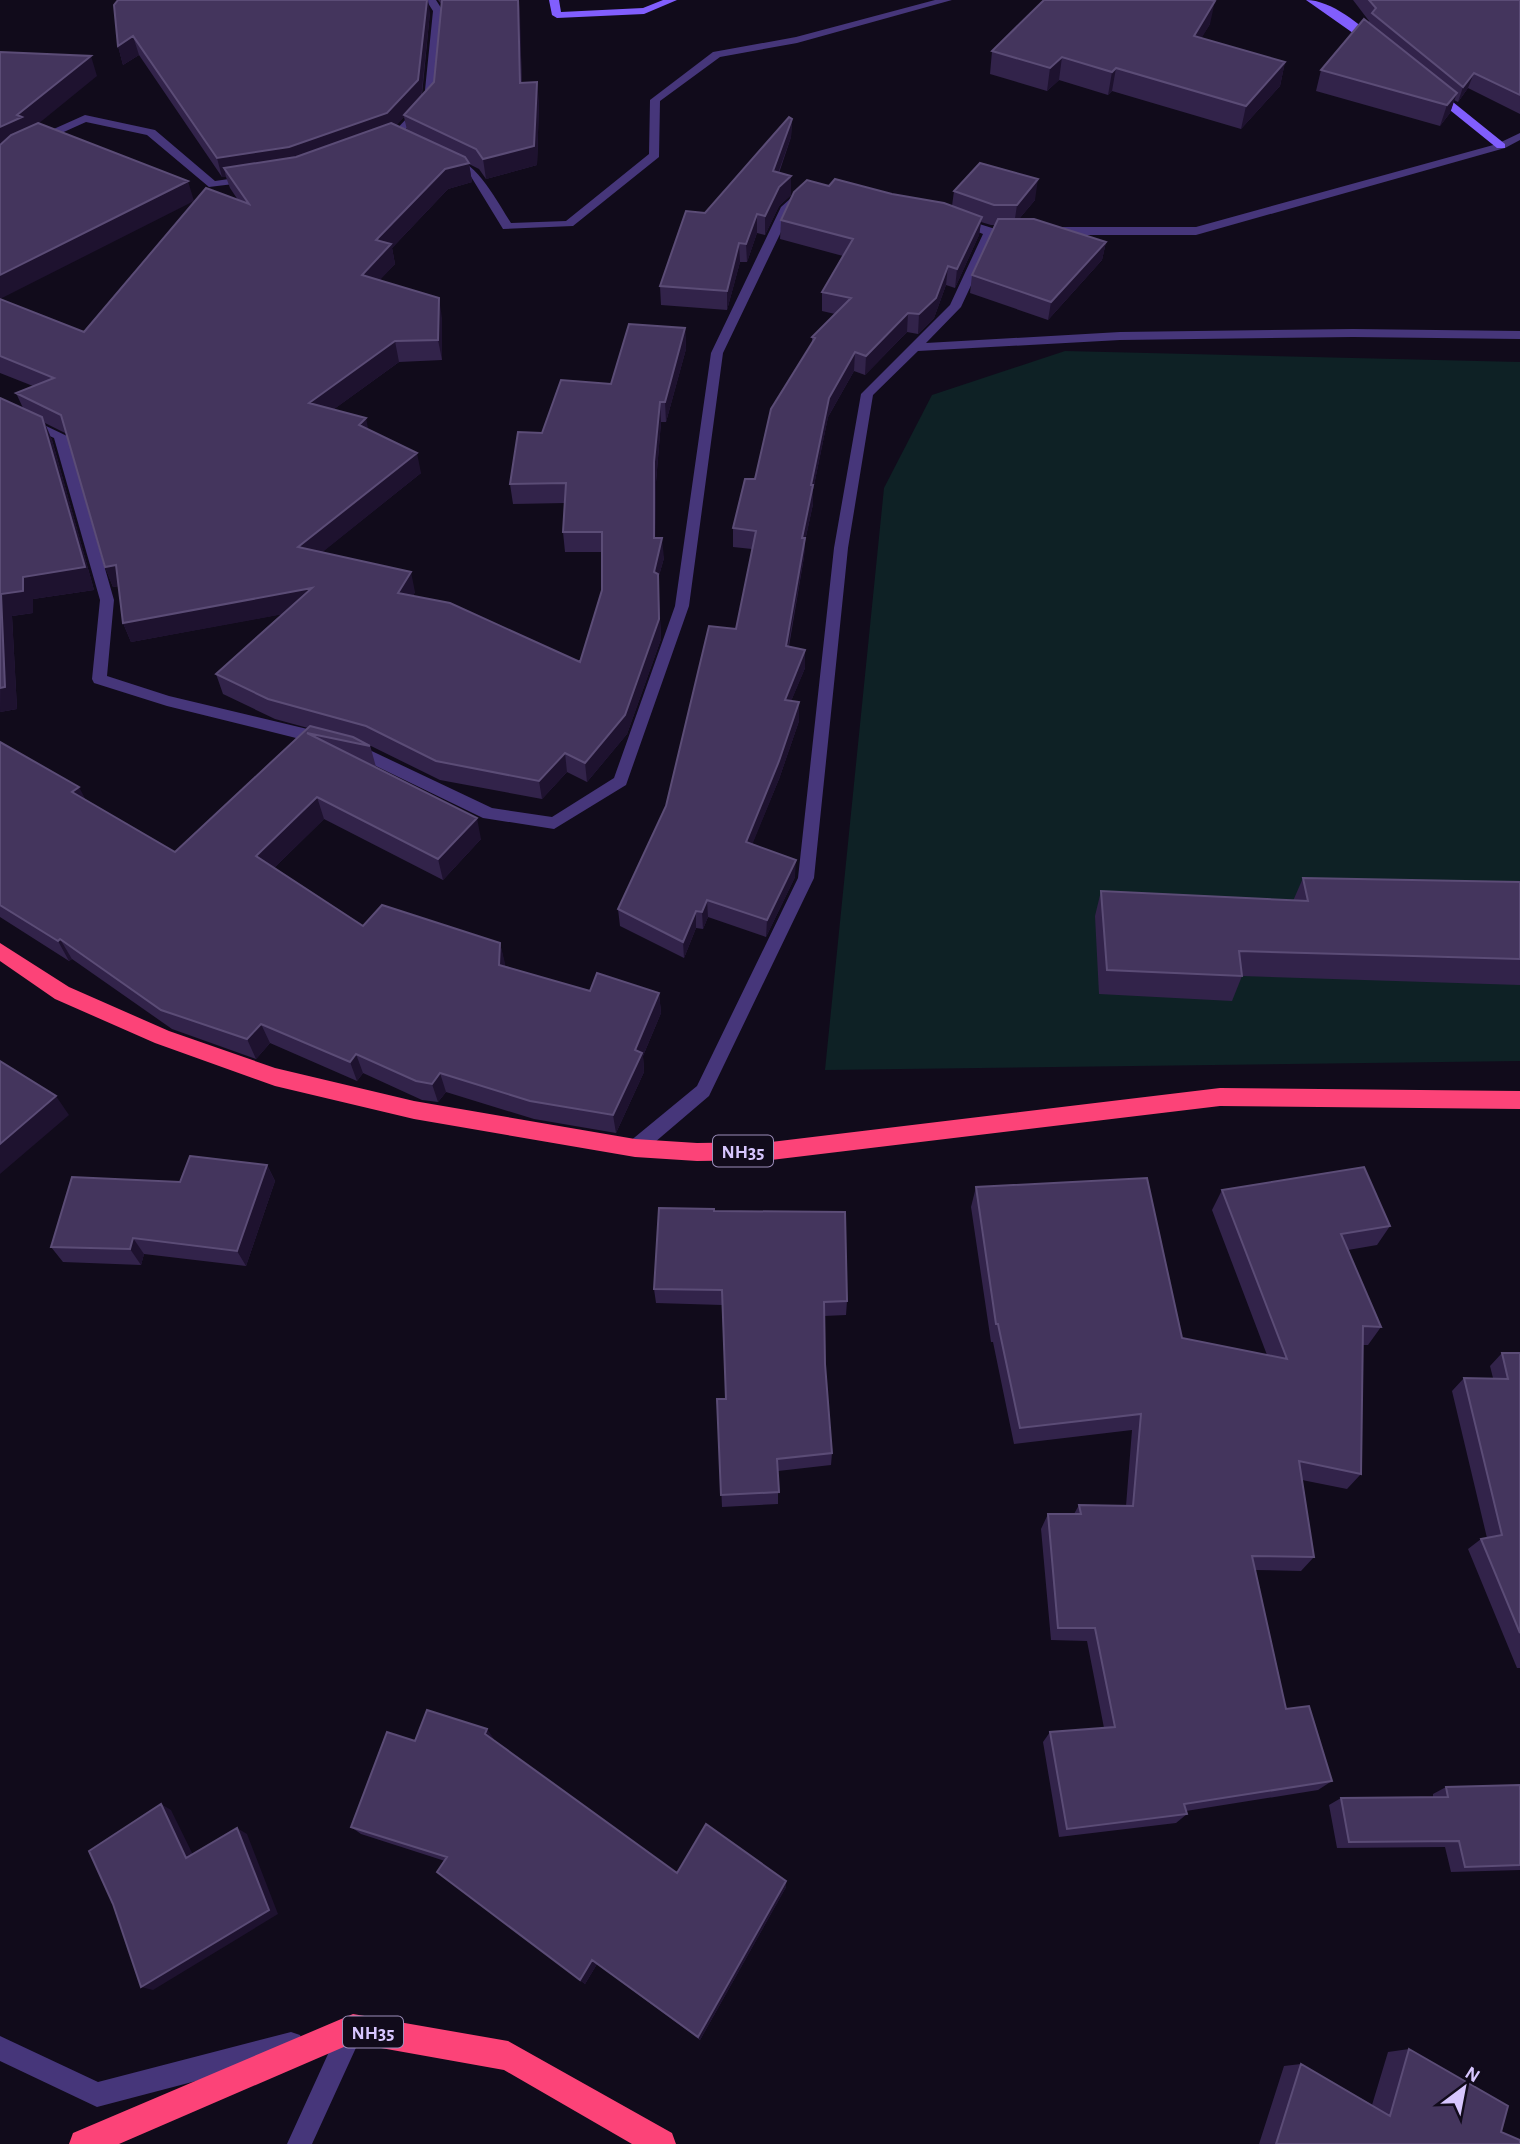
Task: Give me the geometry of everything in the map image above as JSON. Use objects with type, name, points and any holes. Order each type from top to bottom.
[{"type":"highway","name":"NH35","points":[[0,951],[62,993],[162,1037],[275,1077],[414,1110],[635,1148],[697,1152],[771,1151],[1220,1097],[1520,1100]]},
{"type":"highway","name":"NH35","points":[[84,2144],[353,2028],[508,2056],[661,2144]]},
{"type":"street","points":[[384,140],[402,138],[429,101],[438,11],[431,0]]},
{"type":"street","points":[[554,0],[557,15],[644,11],[672,0]]},
{"type":"street","points":[[440,157],[474,173],[507,227],[569,224],[655,155],[655,100],[718,54],[797,40],[947,0]]},
{"type":"street","points":[[1311,0],[1349,23],[1382,49]]},
{"type":"street","points":[[1425,84],[1501,146]]},
{"type":"street","points":[[0,166],[13,151],[85,118],[151,132],[213,185],[268,176]]},
{"type":"street","points":[[944,215],[990,232],[1196,230],[1501,146],[1520,136]]},
{"type":"street","points":[[0,408],[60,436],[107,600],[99,679],[167,701],[365,752],[489,814],[554,823],[621,781],[682,606],[717,353],[787,207],[806,190],[819,190]]},
{"type":"street","points":[[635,1148],[703,1091],[807,878],[841,548],[867,394],[955,307],[990,232]]},
{"type":"street","points":[[914,347],[1120,336],[1353,332],[1520,335]]},
{"type":"street","points":[[0,2048],[97,2095],[353,2028]]},
{"type":"street","points":[[299,2144],[353,2028]]},
{"type":"green space","points":[[1065,351],[1520,362],[1520,1061],[825,1070],[884,488],[932,395]]},
{"type":"building","points":[[118,0],[427,0],[418,80],[387,113],[289,147],[217,158],[133,36],[118,46],[114,5]]},
{"type":"building","points":[[442,0],[518,0],[520,83],[537,82],[534,146],[483,159],[476,149],[404,115],[434,82]]},
{"type":"building","points":[[1044,0],[1215,1],[1194,36],[1285,62],[1246,106],[1116,68],[1112,72],[1062,57],[1050,68],[992,51]]},
{"type":"building","points":[[1369,0],[1520,0],[1520,95],[1474,73],[1463,87],[1372,13],[1376,8]]},
{"type":"building","points":[[1364,19],[1457,93],[1447,105],[1321,70]]},
{"type":"building","points":[[0,52],[91,56],[17,115],[22,117],[0,127]]},
{"type":"building","points":[[789,117],[792,119],[773,171],[791,176],[779,187],[765,216],[757,214],[746,244],[739,243],[727,291],[660,286],[686,211],[705,213]]},
{"type":"building","points":[[38,123],[188,181],[0,275],[0,145],[11,135]]},
{"type":"building","points":[[391,123],[465,157],[469,163],[445,169],[376,240],[391,244],[362,275],[439,298],[438,340],[395,341],[309,403],[366,418],[359,425],[417,453],[298,547],[411,572],[398,593],[450,603],[580,662],[602,590],[602,532],[563,532],[566,483],[510,484],[518,432],[542,433],[561,380],[611,384],[629,324],[685,328],[665,402],[660,402],[654,462],[654,538],[662,538],[654,572],[658,574],[659,619],[625,715],[585,763],[565,753],[539,781],[436,761],[366,726],[268,699],[216,674],[312,588],[123,623],[116,565],[105,567],[61,415],[16,393],[54,378],[0,356],[0,299],[84,332],[206,188],[249,204],[224,168],[296,157]]},
{"type":"building","points":[[980,163],[1038,179],[1017,205],[994,205],[954,191]]},
{"type":"building","points":[[835,179],[892,194],[944,203],[982,217],[957,269],[948,266],[936,298],[919,314],[908,313],[866,356],[855,352],[829,398],[811,485],[802,538],[805,538],[786,646],[805,650],[785,700],[799,702],[779,761],[746,842],[796,860],[767,920],[707,900],[702,912],[696,911],[683,942],[618,909],[666,806],[709,626],[736,629],[756,531],[733,528],[745,479],[755,479],[771,409],[815,338],[812,337],[851,298],[822,292],[853,239],[781,220],[794,192],[807,180],[829,186]]},
{"type":"building","points":[[998,219],[1034,219],[1106,242],[1051,302],[972,275]]},
{"type":"building","points":[[0,398],[42,417],[85,567],[23,577],[23,591],[1,594],[5,687],[0,688]]},
{"type":"building","points":[[310,726],[353,737],[370,746],[307,733],[477,818],[438,859],[317,797],[256,856],[363,926],[382,905],[500,943],[499,965],[590,991],[597,973],[659,993],[635,1050],[642,1053],[613,1115],[530,1101],[440,1073],[432,1084],[416,1081],[356,1054],[350,1062],[261,1024],[247,1039],[161,1010],[60,939],[58,941],[0,905],[0,742],[79,787],[72,792],[175,852]]},
{"type":"building","points":[[1303,878],[1520,882],[1520,959],[1239,951],[1242,976],[1107,970],[1101,891],[1308,901]]},
{"type":"building","points":[[0,1061],[56,1096],[0,1144]]},
{"type":"building","points":[[190,1156],[267,1165],[237,1251],[133,1238],[130,1249],[51,1247],[72,1177],[180,1182]]},
{"type":"building","points":[[1364,1167],[1390,1226],[1341,1234],[1381,1327],[1363,1326],[1361,1474],[1299,1461],[1314,1557],[1252,1556],[1286,1709],[1309,1706],[1332,1781],[1184,1804],[1187,1814],[1067,1829],[1050,1732],[1115,1727],[1095,1628],[1058,1628],[1048,1514],[1081,1514],[1079,1505],[1133,1506],[1141,1414],[1020,1428],[996,1324],[976,1187],[1147,1178],[1182,1338],[1287,1359],[1222,1190]]},
{"type":"building","points":[[659,1208],[845,1212],[847,1301],[824,1302],[825,1364],[832,1453],[777,1459],[779,1492],[721,1495],[717,1399],[726,1399],[722,1290],[654,1289]]},
{"type":"building","points":[[1502,1353],[1520,1353],[1520,1633],[1481,1539],[1502,1535],[1464,1378],[1508,1379]]},
{"type":"building","points":[[427,1710],[487,1729],[485,1734],[677,1873],[706,1824],[786,1881],[698,2037],[592,1960],[580,1980],[437,1872],[447,1857],[351,1827],[387,1732],[415,1741]]},
{"type":"building","points":[[1520,1785],[1520,1865],[1465,1867],[1459,1841],[1349,1842],[1341,1798],[1448,1797],[1446,1787]]},
{"type":"building","points":[[161,1804],[186,1858],[237,1828],[269,1910],[141,1987],[113,1904],[89,1851]]},
{"type":"building","points":[[1409,2049],[1508,2106],[1501,2132],[1520,2140],[1520,2144],[1276,2144],[1301,2064],[1390,2116]]}]
